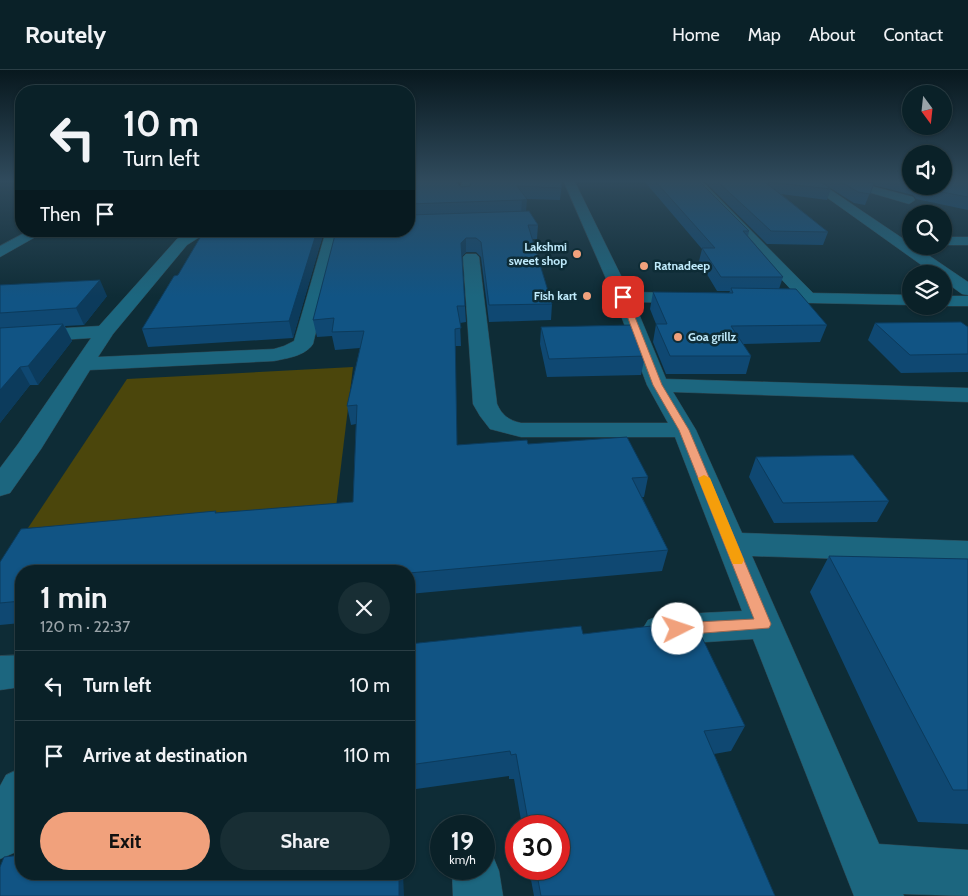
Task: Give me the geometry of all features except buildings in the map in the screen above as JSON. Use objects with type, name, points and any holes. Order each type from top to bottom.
[{"type":"street","points":[[587,221],[623,297],[658,385],[684,430],[872,882],[968,874]]},
{"type":"street","points":[[734,221],[809,299]]},
{"type":"street","points":[[872,221],[902,240]]},
{"type":"street","points":[[0,252],[28,237]]},
{"type":"street","points":[[0,487],[28,449],[105,331],[182,242],[191,237]]},
{"type":"street","points":[[84,364],[274,355],[291,351],[303,344],[331,237]]},
{"type":"street","points":[[952,241],[968,241]]},
{"type":"street","points":[[922,255],[968,290]]},
{"type":"street","points":[[471,257],[485,404],[490,417],[501,426],[521,430],[684,430]]},
{"type":"street","points":[[623,297],[702,298]]},
{"type":"street","points":[[750,298],[902,300]]},
{"type":"street","points":[[952,301],[968,301]]},
{"type":"street","points":[[0,338],[105,331]]},
{"type":"street","points":[[658,385],[968,395]]},
{"type":"street","points":[[0,451],[28,449]]},
{"type":"street","points":[[731,544],[968,552]]},
{"type":"street","points":[[627,632],[764,624]]},
{"type":"street","points":[[0,673],[15,672]]},
{"type":"street","points":[[0,836],[15,803]]},
{"type":"shaded area","points":[[353,367],[336,507],[28,528],[127,379]]},
{"type":"slow traffic","points":[[704,478],[738,560]]},
{"type":"place","name":"Lakshmi sweet shop","points":[[577,254]]},
{"type":"place","name":"Ratnadeep","points":[[644,266]]},
{"type":"place","name":"Fish kart","points":[[587,296]]},
{"type":"place","name":"Goa grillz","points":[[678,337]]},
{"type":"route","points":[[623,297],[658,385],[684,430],[764,624],[678,629]]}]
